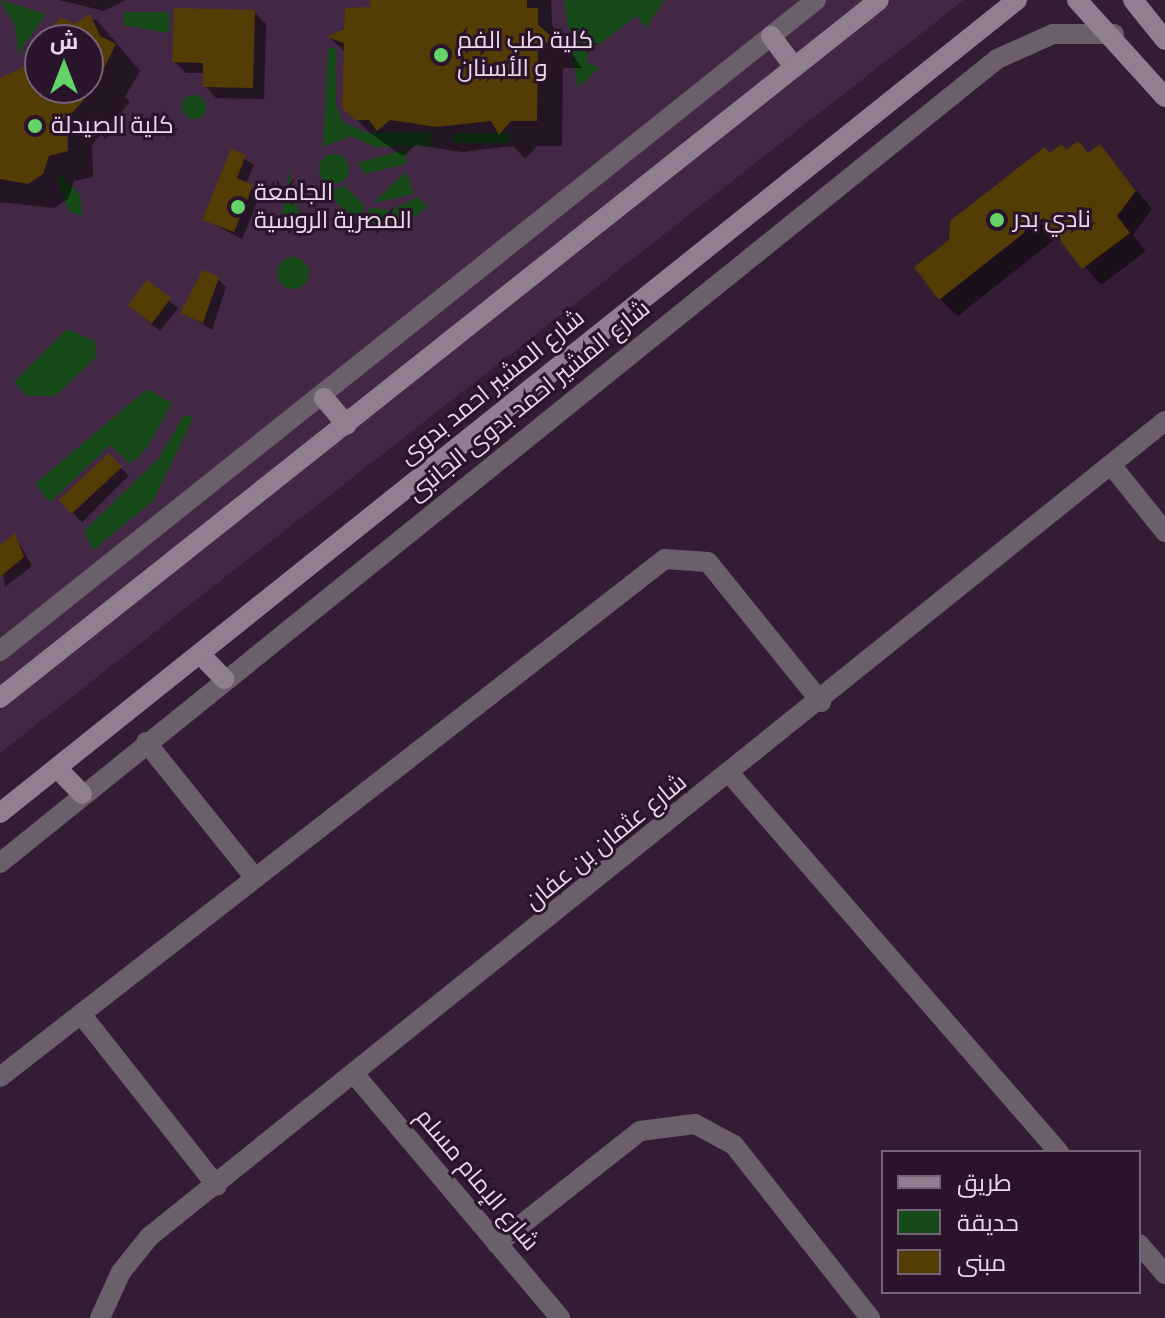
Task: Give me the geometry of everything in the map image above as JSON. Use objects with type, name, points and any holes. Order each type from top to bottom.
[{"type":"street","points":[[0,651],[324,398],[816,0]]},
{"type":"street","points":[[0,698],[879,0]]},
{"type":"street","name":"شارع المشير احمد بدوى","points":[[0,813],[1017,0]]},
{"type":"street","points":[[1077,0],[1114,34],[1165,97]]},
{"type":"street","points":[[1137,2],[1165,40]]},
{"type":"street","name":"شارع المشير احمد بدوى الجانبى","points":[[0,863],[224,679],[997,59],[1053,34],[1114,34]]},
{"type":"street","points":[[771,36],[794,67]]},
{"type":"street","points":[[324,398],[347,425]]},
{"type":"street","name":"شارع عثمان بن عفان","points":[[100,1318],[121,1272],[149,1237],[731,775],[1165,421]]},
{"type":"street","points":[[1112,466],[1165,532]]},
{"type":"street","points":[[0,1077],[665,559],[708,562],[821,702]]},
{"type":"street","points":[[200,654],[224,679]]},
{"type":"street","points":[[146,742],[255,878]]},
{"type":"street","points":[[57,768],[82,794]]},
{"type":"street","points":[[731,775],[1057,1150]]},
{"type":"street","points":[[81,1014],[217,1186]]},
{"type":"street","name":"شارع الإمام مسلم","points":[[355,1075],[560,1318]]},
{"type":"street","points":[[497,1244],[640,1131],[695,1124],[734,1145],[870,1318]]},
{"type":"street","points":[[1141,1246],[1165,1274]]},
{"type":"shaded area","points":[[0,0],[964,0],[0,753]]},
{"type":"green space","points":[[0,0],[46,14],[39,24],[24,24],[24,45],[18,54],[15,25]]},
{"type":"green space","points":[[564,0],[664,0],[646,28],[637,16],[588,52],[587,62],[599,68],[578,87]]},
{"type":"green space","points":[[124,12],[169,12],[169,33],[123,25]]},
{"type":"green space","points":[[328,48],[336,48],[336,106],[343,122],[367,133],[431,132],[431,146],[375,147],[351,136],[323,147]]},
{"type":"green space","points":[[194,95],[202,99],[206,107],[202,115],[194,119],[186,115],[182,107],[186,99]]},
{"type":"green space","points":[[453,133],[509,133],[509,143],[453,143]]},
{"type":"green space","points":[[407,149],[406,164],[365,174],[358,163]]},
{"type":"green space","points":[[334,154],[344,159],[349,169],[344,179],[334,184],[324,179],[319,169],[324,159]]},
{"type":"green space","points":[[290,168],[292,193],[301,216],[282,216]]},
{"type":"green space","points":[[406,171],[414,194],[373,203]]},
{"type":"green space","points":[[61,175],[80,195],[82,216],[69,211],[57,180]]},
{"type":"green space","points":[[344,185],[365,206],[357,222],[327,193]]},
{"type":"green space","points":[[418,197],[428,207],[406,223],[362,226],[369,208],[391,210]]},
{"type":"green space","points":[[293,257],[304,262],[309,273],[304,284],[293,289],[282,284],[277,273],[282,262]]},
{"type":"green space","points":[[67,329],[95,341],[96,357],[55,396],[27,396],[14,382]]},
{"type":"green space","points":[[147,389],[172,403],[147,448],[130,464],[110,445],[50,502],[35,484]]},
{"type":"green space","points":[[184,415],[193,417],[153,501],[93,550],[84,531],[159,458]]},
{"type":"building","name":"كلية طب الفم و الأسنان","points":[[370,0],[527,0],[527,8],[538,8],[538,25],[560,43],[538,43],[537,121],[511,121],[499,135],[491,121],[436,127],[390,120],[377,131],[369,120],[355,120],[342,108],[344,43],[327,37],[344,29],[345,8],[370,7]]},
{"type":"building","points":[[174,8],[255,10],[253,88],[203,87],[203,63],[172,62]]},
{"type":"building","name":"كلية الصيدلة","points":[[90,14],[95,24],[75,24]]},
{"type":"building","name":"كلية الصيدلة","points":[[61,17],[75,24],[55,24]]},
{"type":"building","name":"كلية الصيدلة","points":[[104,38],[116,44],[104,68]]},
{"type":"building","name":"كلية الصيدلة","points":[[24,67],[24,104],[80,104],[67,119],[68,151],[49,156],[43,174],[28,184],[0,179],[0,78]]},
{"type":"building","name":"نادي بدر","points":[[1078,141],[1088,153],[1100,144],[1136,191],[1117,216],[1130,233],[1082,269],[1043,218],[939,300],[914,267],[949,240],[950,221],[1045,147],[1049,153],[1062,144],[1066,150]]},
{"type":"building","points":[[231,149],[246,155],[237,178],[253,185],[234,232],[202,220]]},
{"type":"building","points":[[203,270],[219,277],[203,323],[180,313]]},
{"type":"building","points":[[147,280],[171,298],[152,324],[128,306]]},
{"type":"building","points":[[109,453],[122,467],[71,514],[59,500]]},
{"type":"building","points":[[15,533],[24,557],[0,577],[0,545]]},
{"type":"place","name":"كلية طب الفم و الأسنان","points":[[441,55]]},
{"type":"place","name":"كلية الصيدلة","points":[[35,126]]},
{"type":"place","name":"الجامعة المصرية الروسية","points":[[238,207]]},
{"type":"place","name":"نادي بدر","points":[[997,220]]}]
